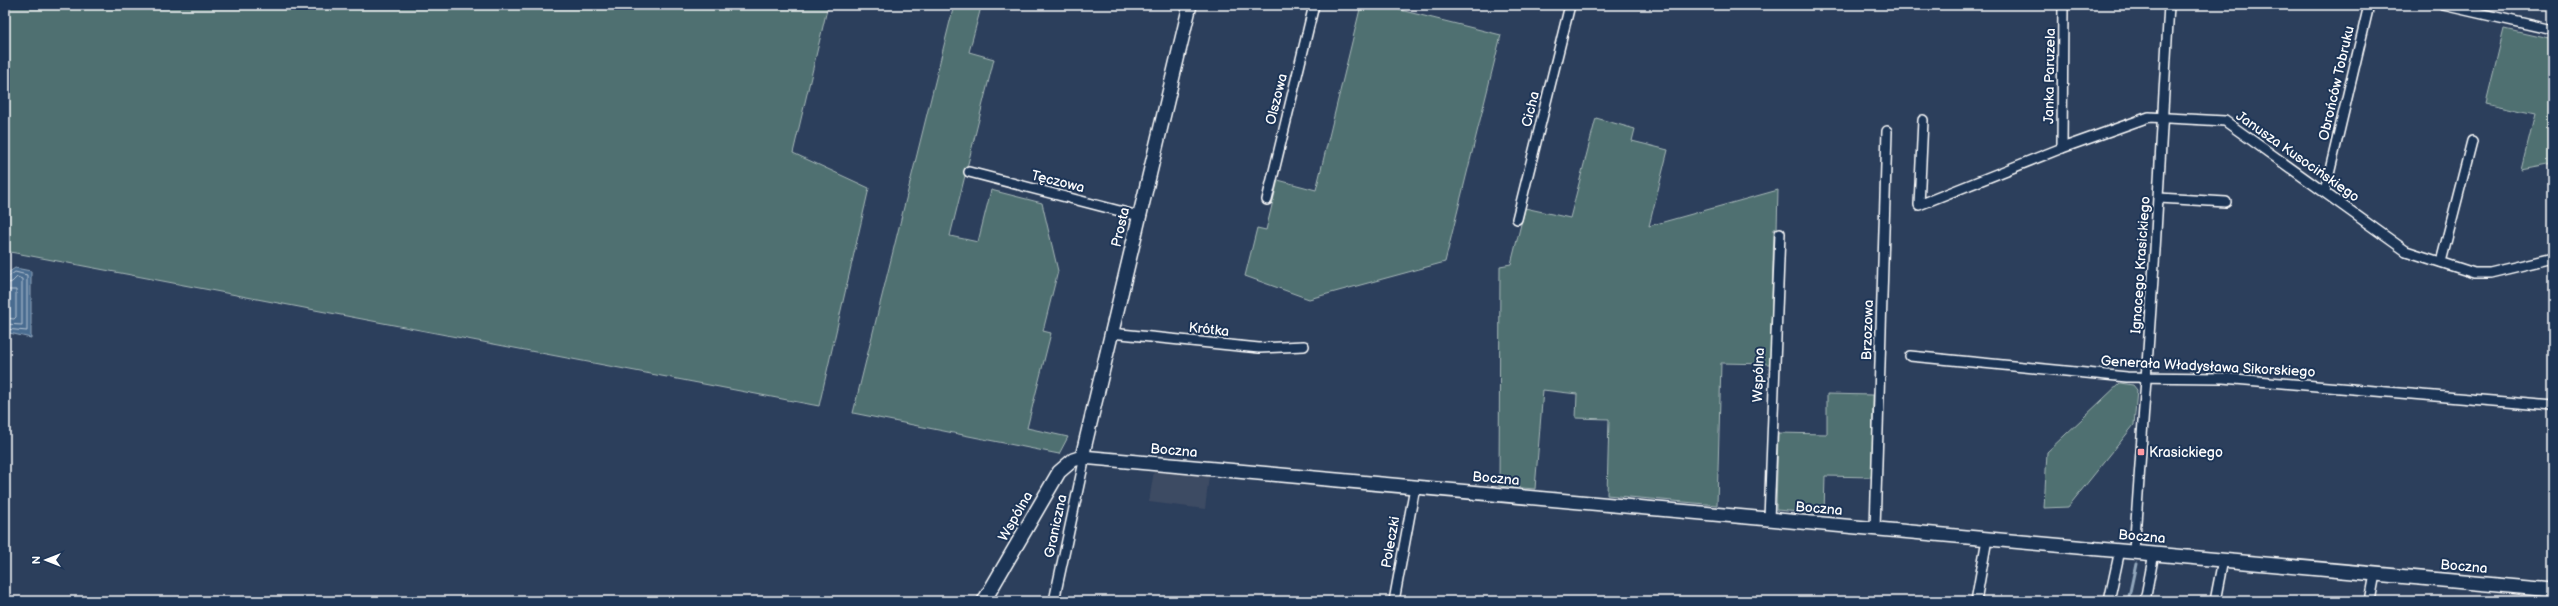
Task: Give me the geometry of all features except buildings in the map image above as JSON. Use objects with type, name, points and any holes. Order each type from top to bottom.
[{"type":"street","name":"Prosta","points":[[1082,457],[1190,5]]},
{"type":"street","name":"Olszowa","points":[[1266,200],[1314,5]]},
{"type":"street","name":"Cicha","points":[[1516,219],[1570,5]]},
{"type":"street","name":"Janka Paruzela","points":[[2062,148],[2064,5]]},
{"type":"street","name":"Ignacego Krasickiego","points":[[2134,552],[2158,198],[2169,5]]},
{"type":"street","name":"Obrońców Tobruku","points":[[2325,191],[2369,5]]},
{"type":"street","points":[[2443,5],[2553,30]]},
{"type":"street","name":"Janusza Kusocińskiego","points":[[1923,120],[1919,205],[2062,148],[2148,117],[2163,119],[2225,121],[2272,156],[2325,191],[2406,251],[2474,273],[2490,273],[2553,258]]},
{"type":"street","name":"Brzozowa","points":[[1875,529],[1887,131]]},
{"type":"street","points":[[2441,262],[2472,141]]},
{"type":"street","name":"Tęczowa","points":[[969,172],[1139,216]]},
{"type":"street","points":[[2158,198],[2226,202]]},
{"type":"street","name":"Wspólna","points":[[1769,519],[1780,233]]},
{"type":"street","name":"Krótka","points":[[1111,333],[1259,348],[1304,346]]},
{"type":"street","name":"Generała Władysława Sikorskiego","points":[[1910,356],[2146,377],[2223,378],[2553,406]]},
{"type":"street","name":"Boczna","points":[[1082,457],[2553,590]]},
{"type":"street","name":"Wspólna","points":[[984,601],[1059,472],[1069,462],[1082,457]]},
{"type":"street","name":"Graniczna","points":[[1054,601],[1083,466],[1082,457]]},
{"type":"street","name":"Poleczki","points":[[1394,601],[1414,487]]},
{"type":"street","points":[[1976,601],[1986,539]]},
{"type":"street","points":[[2109,601],[2120,550]]},
{"type":"street","points":[[2144,601],[2154,553]]},
{"type":"street","points":[[2214,601],[2223,560]]},
{"type":"street","points":[[2370,601],[2375,574]]},
{"type":"shaded area","points":[[1154,471],[1209,476],[1205,509],[1149,502]]},
{"type":"green space","points":[[5,5],[828,5],[793,153],[869,188],[819,406],[5,251]]},
{"type":"green space","points":[[954,5],[977,5],[980,11],[969,52],[994,59],[950,236],[978,242],[991,190],[1042,203],[1058,271],[1043,331],[1051,333],[1027,428],[1068,437],[1059,454],[853,413]]},
{"type":"green space","points":[[1361,5],[1380,5],[1501,35],[1445,262],[1309,299],[1245,276],[1257,228],[1266,230],[1278,180],[1316,190]]},
{"type":"green space","points":[[2504,29],[2553,40],[2553,164],[2521,170],[2535,114],[2486,103]]},
{"type":"green space","points":[[1596,118],[1635,129],[1632,141],[1668,150],[1649,226],[1778,190],[1777,229],[1774,229],[1770,364],[1721,363],[1717,505],[1607,495],[1609,419],[1576,418],[1577,394],[1543,390],[1535,489],[1499,486],[1500,266],[1511,264],[1525,208],[1570,218]]},
{"type":"green space","points":[[2120,383],[2133,385],[2137,390],[2134,425],[2068,507],[2044,508],[2047,452]]},
{"type":"green space","points":[[1827,394],[1873,395],[1872,477],[1825,476],[1824,514],[1776,510],[1778,433],[1827,434]]},
{"type":"water","points":[[15,268],[31,271],[31,338],[5,332],[5,275]]},
{"type":"waterway","points":[[2128,601],[2136,564]]},
{"type":"waterway","points":[[5,583],[9,601]]},
{"type":"place","name":"Krasickiego","points":[[2141,452]]}]
